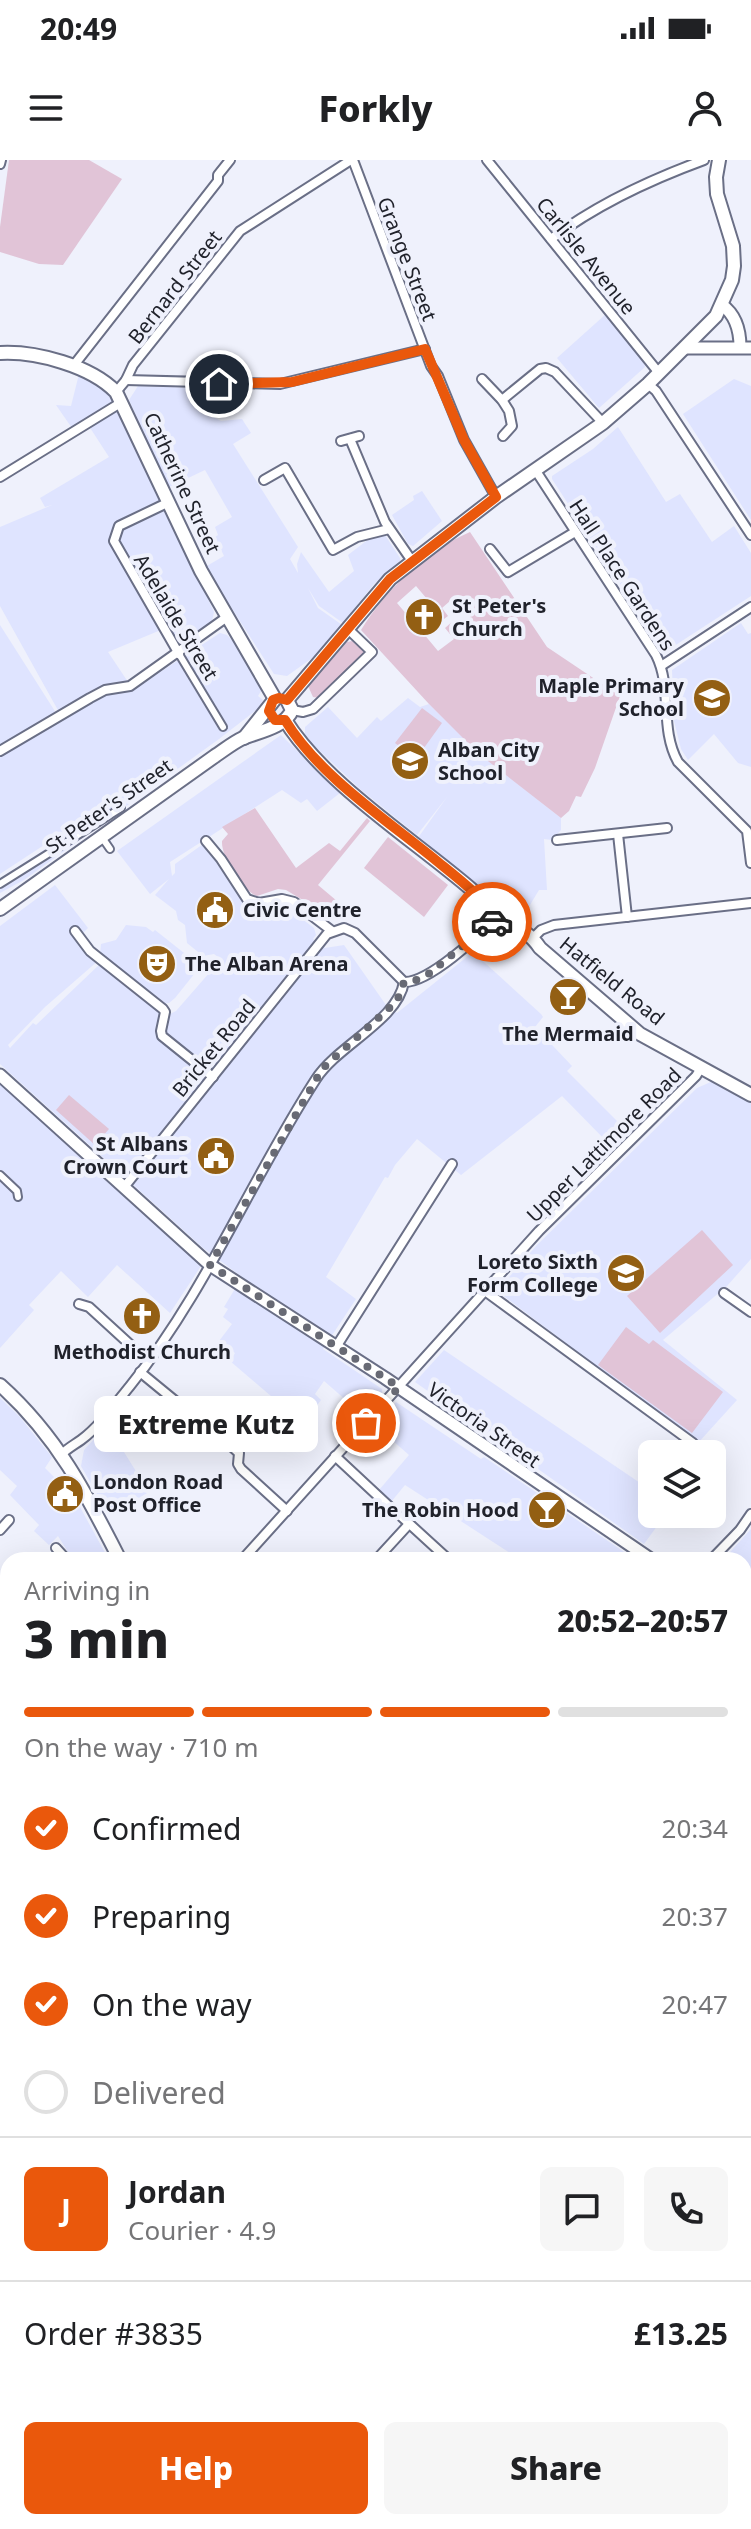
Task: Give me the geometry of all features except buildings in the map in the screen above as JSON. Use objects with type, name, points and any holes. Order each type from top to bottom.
[{"type":"main road","points":[[685,348],[745,348],[730,311],[722,305],[734,266],[733,246],[717,194],[719,160]]},
{"type":"main road","name":"St Peter's Street","points":[[1,908],[244,738],[253,737],[281,710],[390,579],[496,497],[603,423],[685,348],[716,316],[722,305]]},
{"type":"main road","points":[[0,353],[74,365],[95,374],[119,397]]},
{"type":"main road","name":"Catherine Street","points":[[119,397],[167,503],[227,617],[281,710]]},
{"type":"main road","name":"Hatfield Road","points":[[281,710],[296,738],[325,768],[471,889],[496,917],[533,938],[540,948],[640,1034],[751,1095]]},
{"type":"main road","name":"Victoria Street","points":[[0,1075],[210,1265],[399,1387],[640,1552]]},
{"type":"main road","points":[[0,1385],[30,1414],[62,1454],[81,1483],[116,1552]]},
{"type":"street","points":[[74,365],[218,181],[218,175],[230,160]]},
{"type":"street","name":"Grange Street","points":[[352,160],[425,349],[464,440],[496,497]]},
{"type":"street","name":"Bernard Street","points":[[0,477],[119,397],[133,365],[240,231],[352,160]]},
{"type":"street","name":"Carlisle Avenue","points":[[487,160],[659,373]]},
{"type":"street","points":[[551,239],[575,221],[677,170],[704,160]]},
{"type":"street","points":[[126,380],[280,384],[425,349]]},
{"type":"street","points":[[502,400],[540,369],[546,368],[555,372],[603,423]]},
{"type":"street","points":[[482,379],[502,400],[512,421],[512,426],[503,436]]},
{"type":"street","points":[[648,384],[656,391],[751,535]]},
{"type":"street","points":[[350,439],[389,529],[412,561]]},
{"type":"street","points":[[264,480],[285,468],[333,550],[357,537],[389,529]]},
{"type":"street","name":"Hall Place Gardens","points":[[536,471],[661,666],[667,737],[671,750],[678,762],[747,831],[751,863]]},
{"type":"street","name":"Adelaide Street","points":[[167,503],[119,526],[115,534],[117,550],[223,727]]},
{"type":"street","points":[[490,549],[508,572],[575,532]]},
{"type":"street","points":[[661,666],[751,607]]},
{"type":"street","points":[[0,751],[105,690],[130,686],[227,617]]},
{"type":"street","name":"St Peter's Street","points":[[281,710],[303,712],[313,709],[372,652],[348,629]]},
{"type":"street","points":[[0,884],[121,808]]},
{"type":"street","points":[[557,840],[667,828]]},
{"type":"street","points":[[618,834],[627,917]]},
{"type":"street","points":[[101,836],[110,849]]},
{"type":"street","points":[[206,841],[247,899],[259,903],[282,899],[294,902],[332,931],[344,928],[355,933],[404,982]]},
{"type":"street","points":[[51,871],[59,882]]},
{"type":"street","points":[[533,938],[541,930],[554,925],[751,903]]},
{"type":"street","points":[[404,982],[426,976],[486,929],[496,917]]},
{"type":"street","points":[[75,931],[90,951],[163,1009],[162,1036],[213,1077]]},
{"type":"street","name":"Bricket Road","points":[[125,1186],[314,948],[332,931]]},
{"type":"street","points":[[62,1454],[93,1428],[148,1361],[210,1265],[322,1069],[397,1001],[404,982]]},
{"type":"street","name":"Upper Lattimore Road","points":[[249,1552],[539,1231],[701,1068]]},
{"type":"street","points":[[336,1347],[452,1164]]},
{"type":"street","points":[[0,1175],[17,1191],[18,1197]]},
{"type":"street","points":[[485,1291],[689,1440]]},
{"type":"street","points":[[724,1293],[751,1312]]},
{"type":"street","points":[[79,1304],[89,1307],[148,1361]]},
{"type":"street","points":[[140,1372],[179,1404],[173,1420],[175,1427],[192,1445]]},
{"type":"street","points":[[215,1431],[239,1453],[241,1469],[287,1511]]},
{"type":"street","points":[[335,1456],[393,1510]]},
{"type":"street","points":[[719,1552],[751,1514]]},
{"type":"street","points":[[0,1530],[9,1520]]},
{"type":"street","points":[[382,1552],[406,1520],[440,1552]]},
{"type":"street","points":[[56,1548],[60,1552]]},
{"type":"shaded area","points":[[9,160],[89,160],[122,179],[63,265],[39,264],[0,252],[0,227]]},
{"type":"shaded area","points":[[606,314],[645,367],[599,408],[557,358]]},
{"type":"shaded area","points":[[79,374],[106,389],[139,449],[214,612],[212,621],[186,641],[175,636],[168,627],[108,652],[128,682],[59,712],[0,606],[0,527],[52,505],[45,507],[40,498],[109,457],[85,420],[72,428],[56,405],[71,406]]},
{"type":"shaded area","points":[[734,379],[751,386],[751,520],[683,414]]},
{"type":"shaded area","points":[[138,386],[197,388],[205,408],[215,418],[221,421],[242,419],[251,433],[233,444],[298,547],[290,559],[298,573],[301,552],[329,592],[354,571],[348,555],[374,535],[385,535],[400,558],[374,584],[343,623],[319,606],[308,588],[318,608],[345,627],[315,656],[287,676],[274,674],[205,567],[224,556],[215,537],[218,535],[215,527],[232,517],[205,470],[167,488],[129,400]]},
{"type":"shaded area","points":[[618,427],[666,502],[680,494],[712,542],[734,526],[751,553],[751,596],[668,650],[663,650],[552,479]]},
{"type":"shaded area","points":[[422,491],[442,521],[413,546],[408,544],[392,515]]},
{"type":"shaded area","points":[[470,532],[547,647],[620,696],[595,768],[581,797],[576,796],[569,811],[561,818],[479,754],[361,630],[408,573]],"holes":[[[416,586],[444,619],[448,616],[442,608],[450,601],[456,607],[466,599],[475,609],[464,619],[470,625],[463,632],[453,621],[445,628],[454,639],[438,651],[413,621],[409,624],[404,619],[408,616],[397,603]]]},
{"type":"shaded area","name":"Maple Primary School","points":[[741,623],[748,634],[751,633],[751,767],[738,763],[714,734],[688,760],[681,749],[674,721],[672,670]]},
{"type":"shaded area","points":[[0,625],[58,716],[106,691],[131,691],[220,633],[233,641],[263,688],[258,696],[263,700],[259,708],[219,739],[24,880],[0,893],[0,879],[163,767],[0,874]]},
{"type":"shaded area","points":[[352,641],[363,651],[363,657],[319,698],[313,697],[308,686],[347,642]]},
{"type":"shaded area","points":[[408,698],[420,707],[429,704],[480,754],[561,818],[561,830],[552,840],[544,839],[547,890],[539,890],[521,920],[487,900],[415,842],[447,797],[417,835],[360,789],[305,737],[305,727],[328,707],[357,738],[377,717],[381,721]]},
{"type":"shaded area","points":[[422,708],[442,723],[416,759],[395,743]]},
{"type":"shaded area","points":[[281,735],[340,793],[317,811],[307,799],[301,803],[282,790],[170,862],[172,876],[175,864],[206,842],[245,903],[260,909],[285,906],[314,928],[316,935],[313,939],[325,948],[344,945],[386,1005],[397,1013],[473,952],[541,1014],[543,1017],[535,1027],[572,1066],[567,1071],[627,1131],[612,1147],[562,1096],[461,1175],[417,1139],[388,1178],[385,1177],[326,1277],[356,1299],[323,1349],[382,1389],[362,1414],[324,1381],[315,1394],[321,1400],[310,1415],[296,1408],[292,1414],[230,1361],[235,1353],[219,1341],[232,1324],[223,1317],[228,1309],[224,1307],[242,1277],[203,1248],[0,1064],[0,926],[55,885],[88,928],[83,933],[100,954],[101,944],[116,940],[126,925],[146,927],[153,932],[155,930],[198,964],[193,970],[195,973],[175,998],[169,1003],[160,1004],[99,960],[45,1007],[8,1045],[10,1048],[33,1023],[36,1025],[101,963],[162,1013],[170,1014],[217,964],[218,957],[214,954],[203,956],[187,943],[185,925],[178,920],[176,911],[155,895],[169,879],[150,894],[117,851]]},
{"type":"shaded area","points":[[255,808],[296,868],[329,843],[340,851],[367,818],[370,821],[318,885],[350,912],[342,919],[333,918],[286,890],[278,889],[257,896],[239,880],[225,856],[222,841],[228,834],[222,827]]},
{"type":"shaded area","points":[[388,837],[448,885],[424,917],[364,868]]},
{"type":"shaded area","name":"Loreto Sixth Form College","points":[[713,1081],[751,1101],[751,1259],[727,1286],[663,1340],[737,1400],[701,1440],[694,1440],[497,1291],[537,1245],[697,1088]]},
{"type":"shaded area","points":[[0,1083],[201,1266],[170,1313],[117,1265],[88,1297],[61,1271],[29,1305],[34,1310],[0,1348]]},
{"type":"shaded area","points":[[69,1095],[109,1129],[95,1145],[56,1110]]},
{"type":"shaded area","points":[[702,1230],[733,1265],[660,1333],[627,1296]]},
{"type":"shaded area","points":[[626,1327],[649,1344],[653,1340],[723,1392],[692,1433],[598,1365]]},
{"type":"shaded area","points":[[444,1350],[638,1482],[638,1528],[656,1528],[644,1544],[415,1382]]},
{"type":"shaded area","points":[[0,1398],[52,1457],[45,1468],[75,1498],[105,1552],[68,1552],[58,1536],[49,1545],[34,1531],[39,1525],[10,1495],[17,1486],[0,1470]]},
{"type":"shaded area","points":[[396,1402],[624,1552],[509,1552],[405,1485],[391,1502],[379,1490],[409,1455],[376,1426]]},
{"type":"shaded area","points":[[107,1425],[149,1492],[109,1515],[81,1466],[84,1450]]},
{"type":"shaded area","points":[[751,1529],[751,1552],[730,1552]]},
{"type":"way so far","points":[[366,1423],[399,1387],[210,1265],[322,1069],[397,1001],[404,982],[426,976],[492,922]]},
{"type":"place","name":"St Peter's Church","points":[[424,617]]},
{"type":"place","name":"Maple Primary School","points":[[712,698]]},
{"type":"place","name":"Alban City School","points":[[410,761]]},
{"type":"place","name":"Civic Centre","points":[[215,910]]},
{"type":"place","name":"The Alban Arena","points":[[157,964]]},
{"type":"place","name":"The Mermaid","points":[[568,997]]},
{"type":"place","name":"St Albans Crown Court","points":[[216,1156]]},
{"type":"place","name":"Loreto Sixth Form College","points":[[626,1273]]},
{"type":"place","name":"Methodist Church","points":[[142,1316]]},
{"type":"place","name":"Extreme Kutz","points":[[366,1423]]},
{"type":"place","name":"London Road Post Office","points":[[65,1494]]},
{"type":"place","name":"The Robin Hood","points":[[547,1510]]},
{"type":"route","points":[[219,384],[292,382],[425,349],[464,440],[496,497],[390,579],[287,700],[273,700],[269,711],[275,720],[285,720],[308,751],[352,792],[474,892],[496,917],[492,922]]}]
